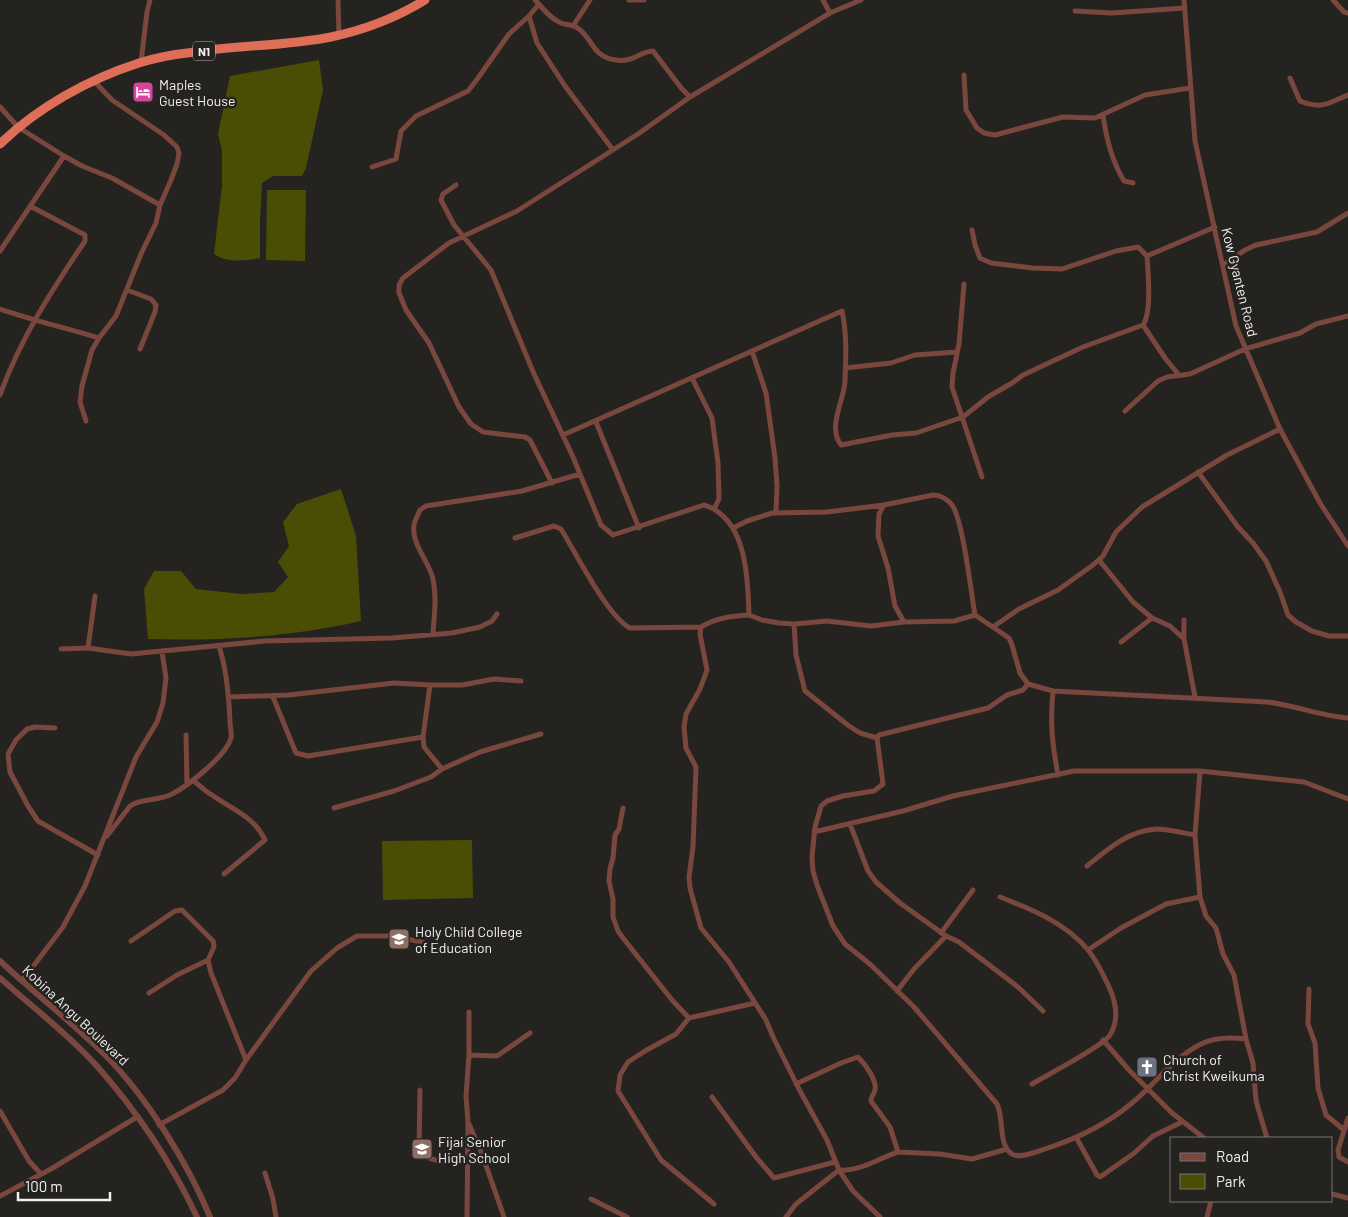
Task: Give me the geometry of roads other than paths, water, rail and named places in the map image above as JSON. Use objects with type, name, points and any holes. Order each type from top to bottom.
[{"type":"highway","name":"N1","points":[[0,144],[18,127],[67,95],[94,81],[141,62],[197,51],[310,40],[339,35],[388,19],[425,0]]},
{"type":"street","points":[[141,62],[146,12],[150,0]]},
{"type":"street","points":[[338,0],[339,35]]},
{"type":"street","points":[[573,26],[590,0]]},
{"type":"street","points":[[629,0],[644,0]]},
{"type":"street","points":[[823,0],[830,13]]},
{"type":"street","points":[[552,483],[530,440],[525,437],[483,432],[471,424],[459,407],[436,357],[417,324],[406,310],[399,293],[399,285],[403,278],[449,243],[517,211],[613,150],[690,97],[830,13],[861,0]]},
{"type":"street","name":"Kow Gyanten Road","points":[[1184,0],[1195,142],[1224,265],[1236,326],[1280,429],[1320,503],[1348,546]]},
{"type":"street","points":[[1333,0],[1344,12],[1348,13]]},
{"type":"street","points":[[372,168],[396,159],[401,131],[416,116],[468,90],[509,34],[529,16],[537,2],[558,22],[581,30],[595,50],[611,59],[624,61],[653,51],[690,97]]},
{"type":"street","points":[[1075,12],[1112,13],[1185,8]]},
{"type":"street","points":[[529,16],[538,43],[564,86],[613,150]]},
{"type":"street","points":[[964,75],[968,116],[977,128],[989,135],[1004,133],[1063,117],[1089,118],[1103,115],[1135,98],[1190,88]]},
{"type":"street","points":[[1290,78],[1300,101],[1308,104],[1316,106],[1348,95]]},
{"type":"street","points":[[86,421],[80,402],[82,386],[92,350],[98,338],[116,316],[141,254],[156,223],[160,205],[177,164],[178,153],[176,147],[146,121],[112,100],[94,81]]},
{"type":"street","points":[[0,107],[18,127],[64,156],[82,166],[112,178],[160,205]]},
{"type":"street","points":[[1103,115],[1106,135],[1116,167],[1124,180],[1133,183]]},
{"type":"street","points":[[0,251],[64,156]]},
{"type":"street","points":[[456,184],[443,194],[441,200],[454,225],[491,270],[534,374],[563,435],[601,524],[613,536],[704,505],[714,509],[733,528],[738,538],[746,570],[749,615]]},
{"type":"street","points":[[0,395],[11,364],[34,321],[85,241],[86,235],[30,206]]},
{"type":"street","points":[[1224,265],[1245,250],[1256,245],[1317,232],[1348,213]]},
{"type":"street","points":[[1147,256],[1214,227]]},
{"type":"street","points":[[563,435],[596,422],[842,311],[847,344],[845,384],[836,428],[837,440],[841,445],[892,435],[916,434],[963,417],[988,397],[1023,375],[1083,347],[1143,325],[1147,305],[1147,256],[1138,247],[1116,251],[1062,270],[1032,268],[991,263],[980,258],[972,230]]},
{"type":"street","points":[[964,284],[952,387],[982,477]]},
{"type":"street","points":[[127,290],[151,299],[156,305],[140,349]]},
{"type":"street","points":[[0,309],[34,321],[60,326],[98,338]]},
{"type":"street","points":[[1125,411],[1158,382],[1167,377],[1190,374],[1246,349],[1300,333],[1316,324],[1348,316]]},
{"type":"street","points":[[1143,325],[1178,375]]},
{"type":"street","points":[[752,351],[766,393],[775,458],[776,512]]},
{"type":"street","points":[[845,368],[891,363],[915,355],[957,352]]},
{"type":"street","points":[[692,378],[712,418],[718,463],[719,499],[714,509]]},
{"type":"street","points":[[596,422],[639,528]]},
{"type":"street","points":[[994,627],[1019,610],[1058,590],[1099,560],[1116,532],[1142,507],[1227,454],[1280,429]]},
{"type":"street","points":[[1198,472],[1238,527],[1266,561],[1288,615],[1312,631],[1329,636],[1348,636]]},
{"type":"street","points":[[433,634],[436,601],[434,583],[431,571],[417,546],[414,534],[414,525],[420,510],[426,506],[522,491],[580,474]]},
{"type":"street","points":[[733,528],[747,521],[776,512],[819,513],[940,495],[953,506],[959,522],[975,615],[1009,638],[1020,673],[1028,684],[1053,691],[1132,696],[1195,697],[1279,703],[1324,716],[1348,718]]},
{"type":"street","points":[[884,504],[879,514],[878,536],[888,568],[895,606],[904,622]]},
{"type":"street","points":[[515,538],[554,526],[560,529],[607,604],[624,625],[630,628],[701,627],[720,618],[749,615],[762,620],[794,624],[827,621],[871,626],[904,622],[954,621],[975,615]]},
{"type":"street","points":[[1099,560],[1133,602],[1152,618],[1170,626],[1184,639]]},
{"type":"street","points":[[88,648],[96,596]]},
{"type":"street","points":[[61,649],[88,648],[132,654],[264,642],[392,638],[466,631],[492,621],[496,614]]},
{"type":"street","points":[[1121,642],[1152,618]]},
{"type":"street","points":[[1184,620],[1184,639],[1195,697]]},
{"type":"street","points":[[794,624],[796,655],[805,691],[849,726],[860,733],[877,738]]},
{"type":"street","points":[[701,627],[700,634],[707,670],[700,689],[684,720],[686,748],[696,766],[693,847],[689,877],[690,888],[701,928],[729,962],[766,1020],[796,1084],[827,1140],[839,1170],[853,1191],[877,1216]]},
{"type":"street","points":[[104,840],[130,806],[135,803],[161,799],[187,785],[222,753],[231,737],[224,661],[219,646]]},
{"type":"street","points":[[14,991],[63,926],[85,886],[136,756],[157,722],[163,703],[166,678],[162,652]]},
{"type":"street","points":[[228,697],[273,697],[394,683],[462,685],[494,678],[521,681]]},
{"type":"street","points":[[877,738],[879,735],[988,708],[1007,695],[1023,690],[1028,684]]},
{"type":"street","points":[[430,685],[423,737],[424,747],[442,769]]},
{"type":"street","points":[[1053,691],[1051,742],[1058,775]]},
{"type":"street","points":[[273,697],[296,753],[308,756],[423,737]]},
{"type":"street","points":[[54,728],[35,727],[27,729],[16,740],[8,754],[10,772],[28,806],[38,820],[98,855]]},
{"type":"street","points":[[334,808],[431,777],[442,769],[480,752],[541,734]]},
{"type":"street","points":[[186,735],[187,785]]},
{"type":"street","points":[[877,738],[883,784],[874,791],[844,796],[828,801],[821,806],[814,832],[813,871],[833,926],[845,944],[871,965],[941,1037],[997,1104],[1001,1111],[1004,1143],[1012,1154],[1020,1155],[1036,1152],[1076,1137],[1109,1119],[1132,1104],[1169,1065],[1201,1044],[1225,1038],[1246,1039]]},
{"type":"street","points":[[814,832],[953,796],[1074,771],[1200,771],[1304,782],[1348,799]]},
{"type":"street","points":[[1200,771],[1195,835],[1200,898],[1206,916],[1216,928],[1223,954],[1234,975],[1246,1039],[1253,1063],[1256,1101],[1267,1137]]},
{"type":"street","points":[[193,780],[212,796],[242,813],[262,834],[265,840],[224,874]]},
{"type":"street","points":[[623,808],[619,829],[615,836],[610,869],[615,924],[622,938],[689,1018]]},
{"type":"street","points":[[850,824],[868,871],[876,882],[900,904],[959,942],[1018,987],[1043,1011]]},
{"type":"street","points":[[1087,866],[1112,846],[1137,832],[1158,829],[1195,835]]},
{"type":"street","points":[[897,991],[944,934],[973,890]]},
{"type":"street","points":[[1000,897],[1048,919],[1075,937],[1088,950],[1113,996],[1116,1016],[1109,1037],[1088,1052],[1032,1084]]},
{"type":"street","points":[[1088,950],[1121,928],[1166,904],[1200,898]]},
{"type":"street","points":[[131,941],[175,911],[182,910],[213,941],[214,947],[208,960],[211,973],[246,1060]]},
{"type":"street","points":[[159,1125],[223,1090],[235,1078],[311,971],[337,948],[357,936],[391,936],[422,942],[444,951]]},
{"type":"street","points":[[149,993],[177,975],[208,960]]},
{"type":"street","name":"Kobina Angu Boulevard","points":[[0,961],[105,1055],[131,1084],[191,1176],[210,1217]]},
{"type":"street","name":"Kobina Angu Boulevard","points":[[0,978],[95,1064],[149,1131],[180,1182],[197,1217]]},
{"type":"street","points":[[1309,989],[1308,1024],[1315,1043],[1318,1088],[1326,1115],[1344,1130]]},
{"type":"street","points":[[714,1204],[661,1160],[618,1091],[620,1076],[628,1062],[676,1034],[689,1018],[755,1002]]},
{"type":"street","points":[[467,1217],[468,1122],[466,1096],[469,1056],[469,1012]]},
{"type":"street","points":[[469,1056],[497,1056],[530,1033]]},
{"type":"street","points":[[1103,1040],[1148,1089],[1182,1122],[1203,1137]]},
{"type":"street","points":[[796,1084],[858,1057],[874,1083],[875,1090],[871,1101],[890,1127],[898,1152]]},
{"type":"street","points":[[420,1090],[419,1149],[422,1154],[428,1159],[440,1161],[468,1161]]},
{"type":"street","points":[[712,1097],[756,1157],[774,1178],[836,1162]]},
{"type":"street","points":[[0,1111],[25,1155],[41,1174]]},
{"type":"street","points":[[0,1196],[96,1143],[138,1117]]},
{"type":"street","points":[[1348,1118],[1338,1150],[1339,1157],[1348,1162]]},
{"type":"street","points":[[468,1122],[482,1154],[504,1217]]},
{"type":"street","points":[[1076,1137],[1097,1175],[1100,1177],[1133,1154],[1153,1136],[1182,1122]]},
{"type":"street","points":[[786,1217],[796,1204],[839,1170],[856,1169],[898,1152],[940,1154],[972,1159],[1007,1149]]},
{"type":"street","points":[[265,1173],[276,1217]]},
{"type":"street","points":[[1333,1194],[1348,1198]]},
{"type":"street","points":[[591,1199],[627,1217]]},
{"type":"street","points":[[1207,1217],[1211,1202]]},
{"type":"place","name":"Maples Guest House","points":[[143,92]]},
{"type":"place","name":"Holy Child College of Education","points":[[399,939]]},
{"type":"place","name":"Church of Christ Kweikuma","points":[[1147,1067]]},
{"type":"place","name":"Fijai Senior High School","points":[[422,1149]]}]
